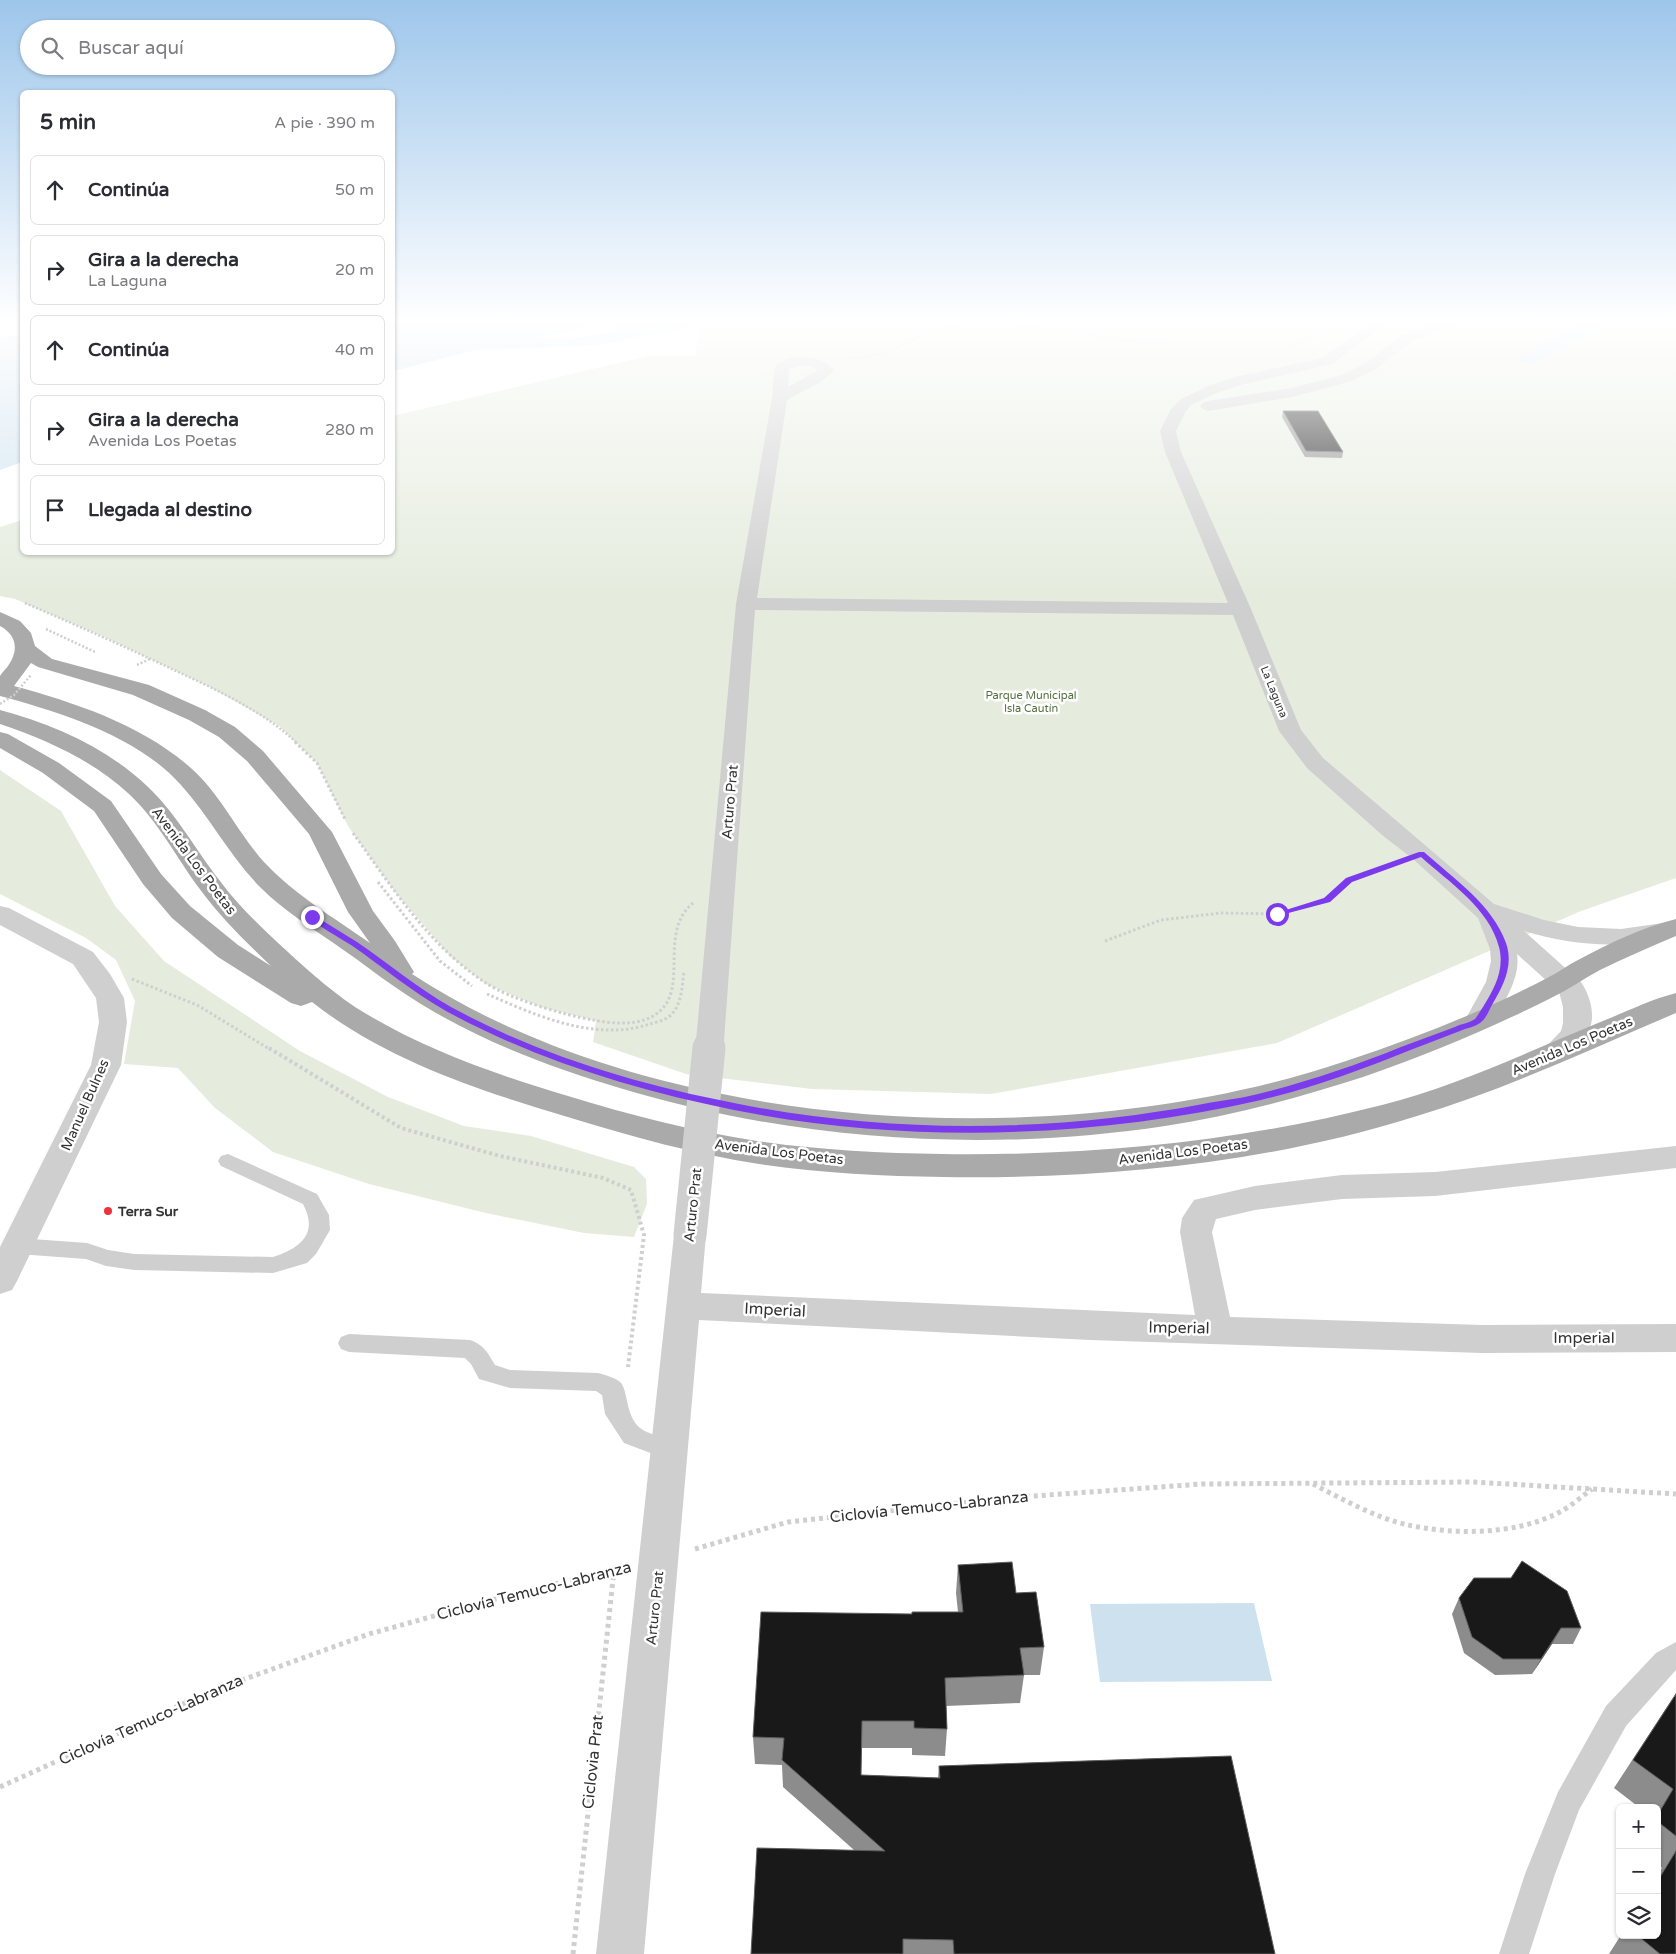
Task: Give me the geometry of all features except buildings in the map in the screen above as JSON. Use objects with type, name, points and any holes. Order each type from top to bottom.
[{"type":"main road","points":[[0,618],[18,629],[24,638],[25,664]]},
{"type":"main road","points":[[406,982],[382,941],[361,912],[320,832],[255,756],[227,732],[197,715],[141,690],[45,663],[25,664],[0,688],[99,722],[156,754],[183,773],[205,798],[226,830],[274,887],[312,917],[355,944],[406,982],[448,1008],[496,1033],[549,1055],[608,1076],[670,1093],[736,1107],[805,1118],[876,1125],[1020,1128],[1091,1124],[1160,1116],[1212,1107],[1262,1096],[1344,1072],[1479,1020],[1564,981],[1586,966],[1673,928]]},
{"type":"main road","name":"Avenida Los Poetas","points":[[0,717],[47,733],[98,758],[119,774],[159,812],[217,896],[241,923],[291,971],[315,991],[372,1030],[474,1075],[531,1095],[666,1134],[738,1150],[885,1164],[1034,1166],[1108,1162],[1180,1155],[1252,1144],[1387,1115],[1448,1096],[1496,1078],[1676,1002]]},
{"type":"main road","points":[[0,738],[51,768],[103,806],[152,878],[181,912],[228,951],[299,996],[372,1030]]},
{"type":"street","name":"Arturo Prat","points":[[620,1954],[710,1041],[746,604],[778,411]]},
{"type":"street","name":"La Laguna","points":[[1178,411],[1168,432],[1173,452],[1241,609],[1290,731],[1314,763],[1478,904]]},
{"type":"street","points":[[1176,418],[1190,411]]},
{"type":"street","points":[[746,604],[1241,609]]},
{"type":"street","points":[[1478,904],[1518,921],[1585,936],[1631,936],[1673,928]]},
{"type":"street","points":[[1478,904],[1571,988],[1579,1012],[1578,1024],[1574,1034],[1556,1052]]},
{"type":"street","points":[[1478,904],[1497,931],[1505,959],[1498,987],[1479,1020]]},
{"type":"street","name":"Manuel Bulnes","points":[[0,914],[83,958],[100,980],[110,998],[113,1022],[106,1065],[0,1281]]},
{"type":"street","points":[[1215,1329],[1196,1232],[1198,1218],[1206,1208],[1255,1198],[1342,1187],[1435,1184],[1676,1157]]},
{"type":"street","name":"Imperial","points":[[683,1306],[1090,1326],[1482,1338],[1676,1338]]},
{"type":"lane","points":[[18,1246],[87,1251],[106,1258],[134,1262],[273,1265],[300,1257],[309,1248],[320,1230],[319,1215],[310,1200],[228,1161]]},
{"type":"lane","points":[[349,1343],[470,1349],[479,1357],[487,1372],[510,1379],[598,1382],[613,1389],[618,1414],[632,1436],[669,1450]]},
{"type":"lane","points":[[1514,1954],[1540,1874],[1568,1802],[1616,1716],[1664,1662],[1676,1655]]},
{"type":"path","points":[[0,704],[14,695],[25,664]]},
{"type":"path","points":[[1105,941],[1161,920],[1221,913],[1277,914],[1327,900],[1349,880],[1422,854]]},
{"type":"path","points":[[664,1008],[670,996],[678,923],[683,911]]},
{"type":"path","points":[[83,958],[197,1006],[401,1128],[500,1156],[603,1178],[631,1190],[644,1234],[621,1419]]},
{"type":"path","name":"Ciclovía Temuco-Labranza","points":[[0,1787],[209,1692],[369,1634],[521,1592],[660,1558],[788,1522],[1006,1498],[1202,1484],[1474,1482],[1593,1489]]},
{"type":"path","points":[[1312,1483],[1358,1507],[1407,1525],[1472,1532],[1518,1528],[1558,1513],[1593,1489],[1676,1494]]},
{"type":"path","name":"Ciclovia Prat","points":[[573,1954],[614,1570]]},
{"type":"green space","name":"Parque Municipal Isla Cautín","points":[[413,411],[1676,411],[1676,878],[1581,911],[1277,1043],[991,1094],[812,1089],[686,1074],[593,1042],[596,1021],[541,1007],[486,984],[450,956],[396,893],[348,826],[317,763],[279,726],[208,686],[102,636],[15,599],[0,596],[0,527],[20,521],[20,555],[395,555],[395,416]]},
{"type":"green space","points":[[0,770],[61,811],[115,906],[164,961],[300,1051],[388,1097],[464,1126],[531,1136],[634,1167],[646,1179],[647,1204],[634,1237],[584,1233],[486,1213],[369,1184],[273,1152],[215,1108],[178,1068],[124,1064],[135,1001],[116,960],[86,938],[0,894]]},
{"type":"water","points":[[0,411],[20,411],[20,463],[0,470]]},
{"type":"water","points":[[1254,1603],[1272,1681],[1100,1682],[1090,1604]]},
{"type":"place","name":"Terra Sur","points":[[108,1211]]},
{"type":"route","points":[[312,917],[355,944],[406,982],[448,1008],[496,1033],[549,1055],[608,1076],[670,1093],[736,1107],[805,1118],[876,1125],[1020,1128],[1091,1124],[1160,1116],[1262,1096],[1353,1069],[1479,1020],[1498,987],[1503,973],[1505,959],[1502,945],[1497,931],[1489,918],[1478,904],[1422,854],[1349,880],[1327,900],[1277,914]]}]
